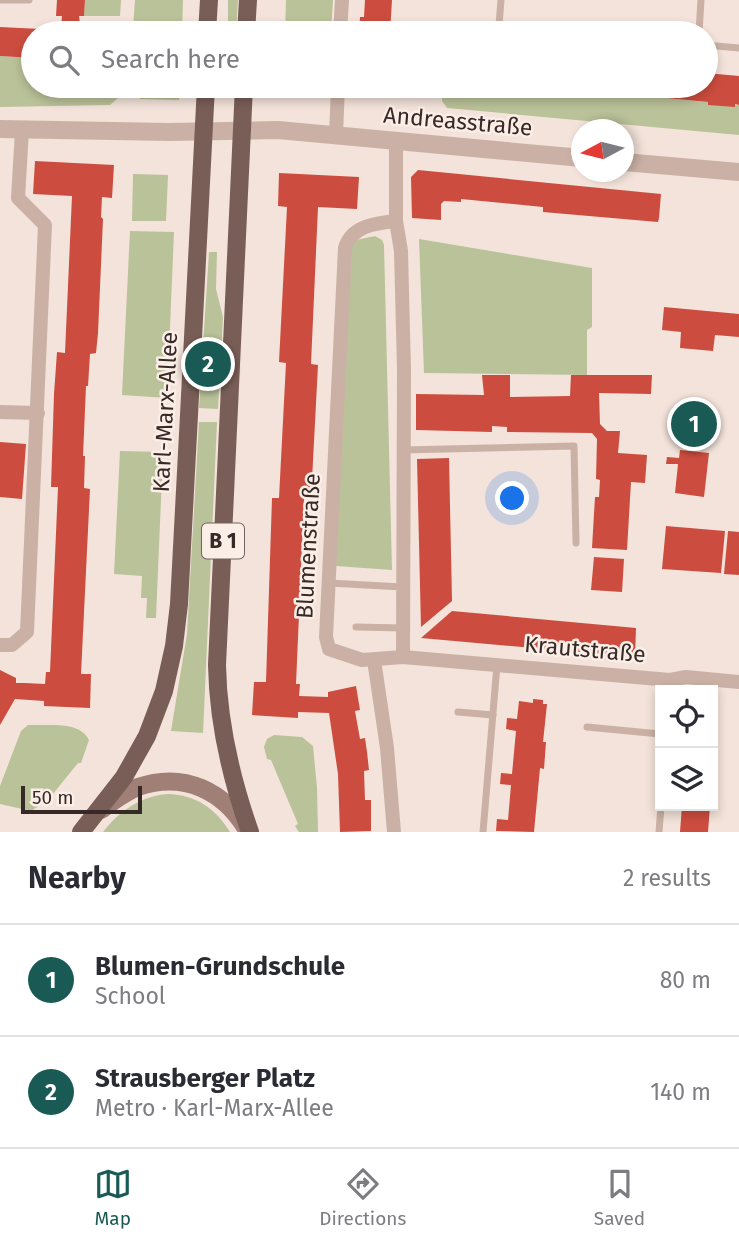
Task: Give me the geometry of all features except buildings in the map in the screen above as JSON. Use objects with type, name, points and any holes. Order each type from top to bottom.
[{"type":"main road","points":[[208,21],[209,0]]},
{"type":"main road","points":[[247,21],[248,0]]},
{"type":"main road","name":"Karl-Marx-Allee","points":[[100,810],[124,777],[147,736],[164,691],[177,625],[205,98]]},
{"type":"main road","name":"B 1","points":[[243,98],[218,635],[220,711],[229,762],[249,832]]},
{"type":"main road","points":[[100,810],[136,788],[169,780],[184,781],[200,786],[226,802],[249,832]]},
{"type":"main road","name":"B 1","points":[[80,829],[100,810]]},
{"type":"street","points":[[341,21],[342,0]]},
{"type":"street","points":[[335,135],[337,98]]},
{"type":"street","name":"Andreasstraße","points":[[0,129],[242,129],[571,157]]},
{"type":"street","points":[[0,645],[12,645],[27,632],[38,413],[45,225],[18,198],[22,130]]},
{"type":"street","points":[[396,140],[396,221],[401,251],[405,438],[402,450],[403,657]]},
{"type":"street","points":[[634,163],[739,172]]},
{"type":"street","name":"Blumenstraße","points":[[396,221],[380,223],[354,232],[348,237],[345,248],[326,637],[329,649],[362,660],[403,657]]},
{"type":"street","points":[[0,412],[38,413]]},
{"type":"street","name":"Krautstraße","points":[[403,657],[497,664],[669,685],[686,677],[739,682]]},
{"type":"street","points":[[374,660],[387,748],[394,832]]},
{"type":"lane","points":[[0,0],[29,0]]},
{"type":"lane","points":[[700,21],[701,0]]},
{"type":"lane","points":[[499,21],[500,2]]},
{"type":"lane","points":[[718,46],[739,48]]},
{"type":"lane","points":[[402,450],[574,446],[576,543]]},
{"type":"lane","points":[[329,583],[402,587]]},
{"type":"lane","points":[[356,627],[403,628]]},
{"type":"lane","name":"Krautstraße","points":[[483,832],[497,664]]},
{"type":"lane","points":[[458,712],[493,715]]},
{"type":"lane","points":[[587,727],[655,734]]},
{"type":"lane","points":[[659,832],[661,811]]},
{"type":"green space","points":[[85,0],[121,0],[120,16],[84,16]]},
{"type":"green space","points":[[135,0],[183,0],[182,21],[134,21]]},
{"type":"green space","points":[[228,0],[238,0],[237,21],[228,21]]},
{"type":"green space","points":[[286,0],[333,0],[332,21],[285,21]]},
{"type":"green space","points":[[0,56],[21,57],[21,98],[118,98],[110,105],[0,107]]},
{"type":"green space","points":[[139,98],[179,98],[179,100]]},
{"type":"green space","points":[[442,98],[665,98],[739,105],[739,135],[634,125],[634,119],[571,119],[447,108]]},
{"type":"green space","points":[[133,174],[168,175],[166,221],[132,221]]},
{"type":"green space","points":[[130,231],[174,232],[167,398],[122,395]]},
{"type":"green space","points":[[375,236],[382,240],[384,245],[392,570],[336,566],[350,249],[356,240]]},
{"type":"green space","points":[[419,239],[592,268],[592,327],[587,330],[587,375],[424,373]]},
{"type":"green space","points":[[209,252],[217,252],[216,289],[223,317],[218,409],[199,408]]},
{"type":"green space","points":[[199,422],[217,422],[203,733],[171,731],[187,634]]},
{"type":"green space","points":[[120,451],[163,452],[156,618],[146,618],[147,598],[141,598],[142,576],[114,574]]},
{"type":"green space","points":[[28,725],[71,727],[85,734],[89,740],[81,763],[78,763],[48,800],[31,811],[0,804],[0,786],[21,731]]},
{"type":"green space","points":[[274,735],[302,737],[313,746],[318,832],[299,832],[295,826],[298,824],[271,760],[267,759],[264,747],[267,739]]},
{"type":"green space","points":[[158,795],[187,797],[204,804],[230,832],[103,832],[116,817],[131,806]]},
{"type":"place","name":"Strausberger Platz","points":[[208,364]]},
{"type":"place","name":"Blumen-Grundschule","points":[[694,424]]}]
